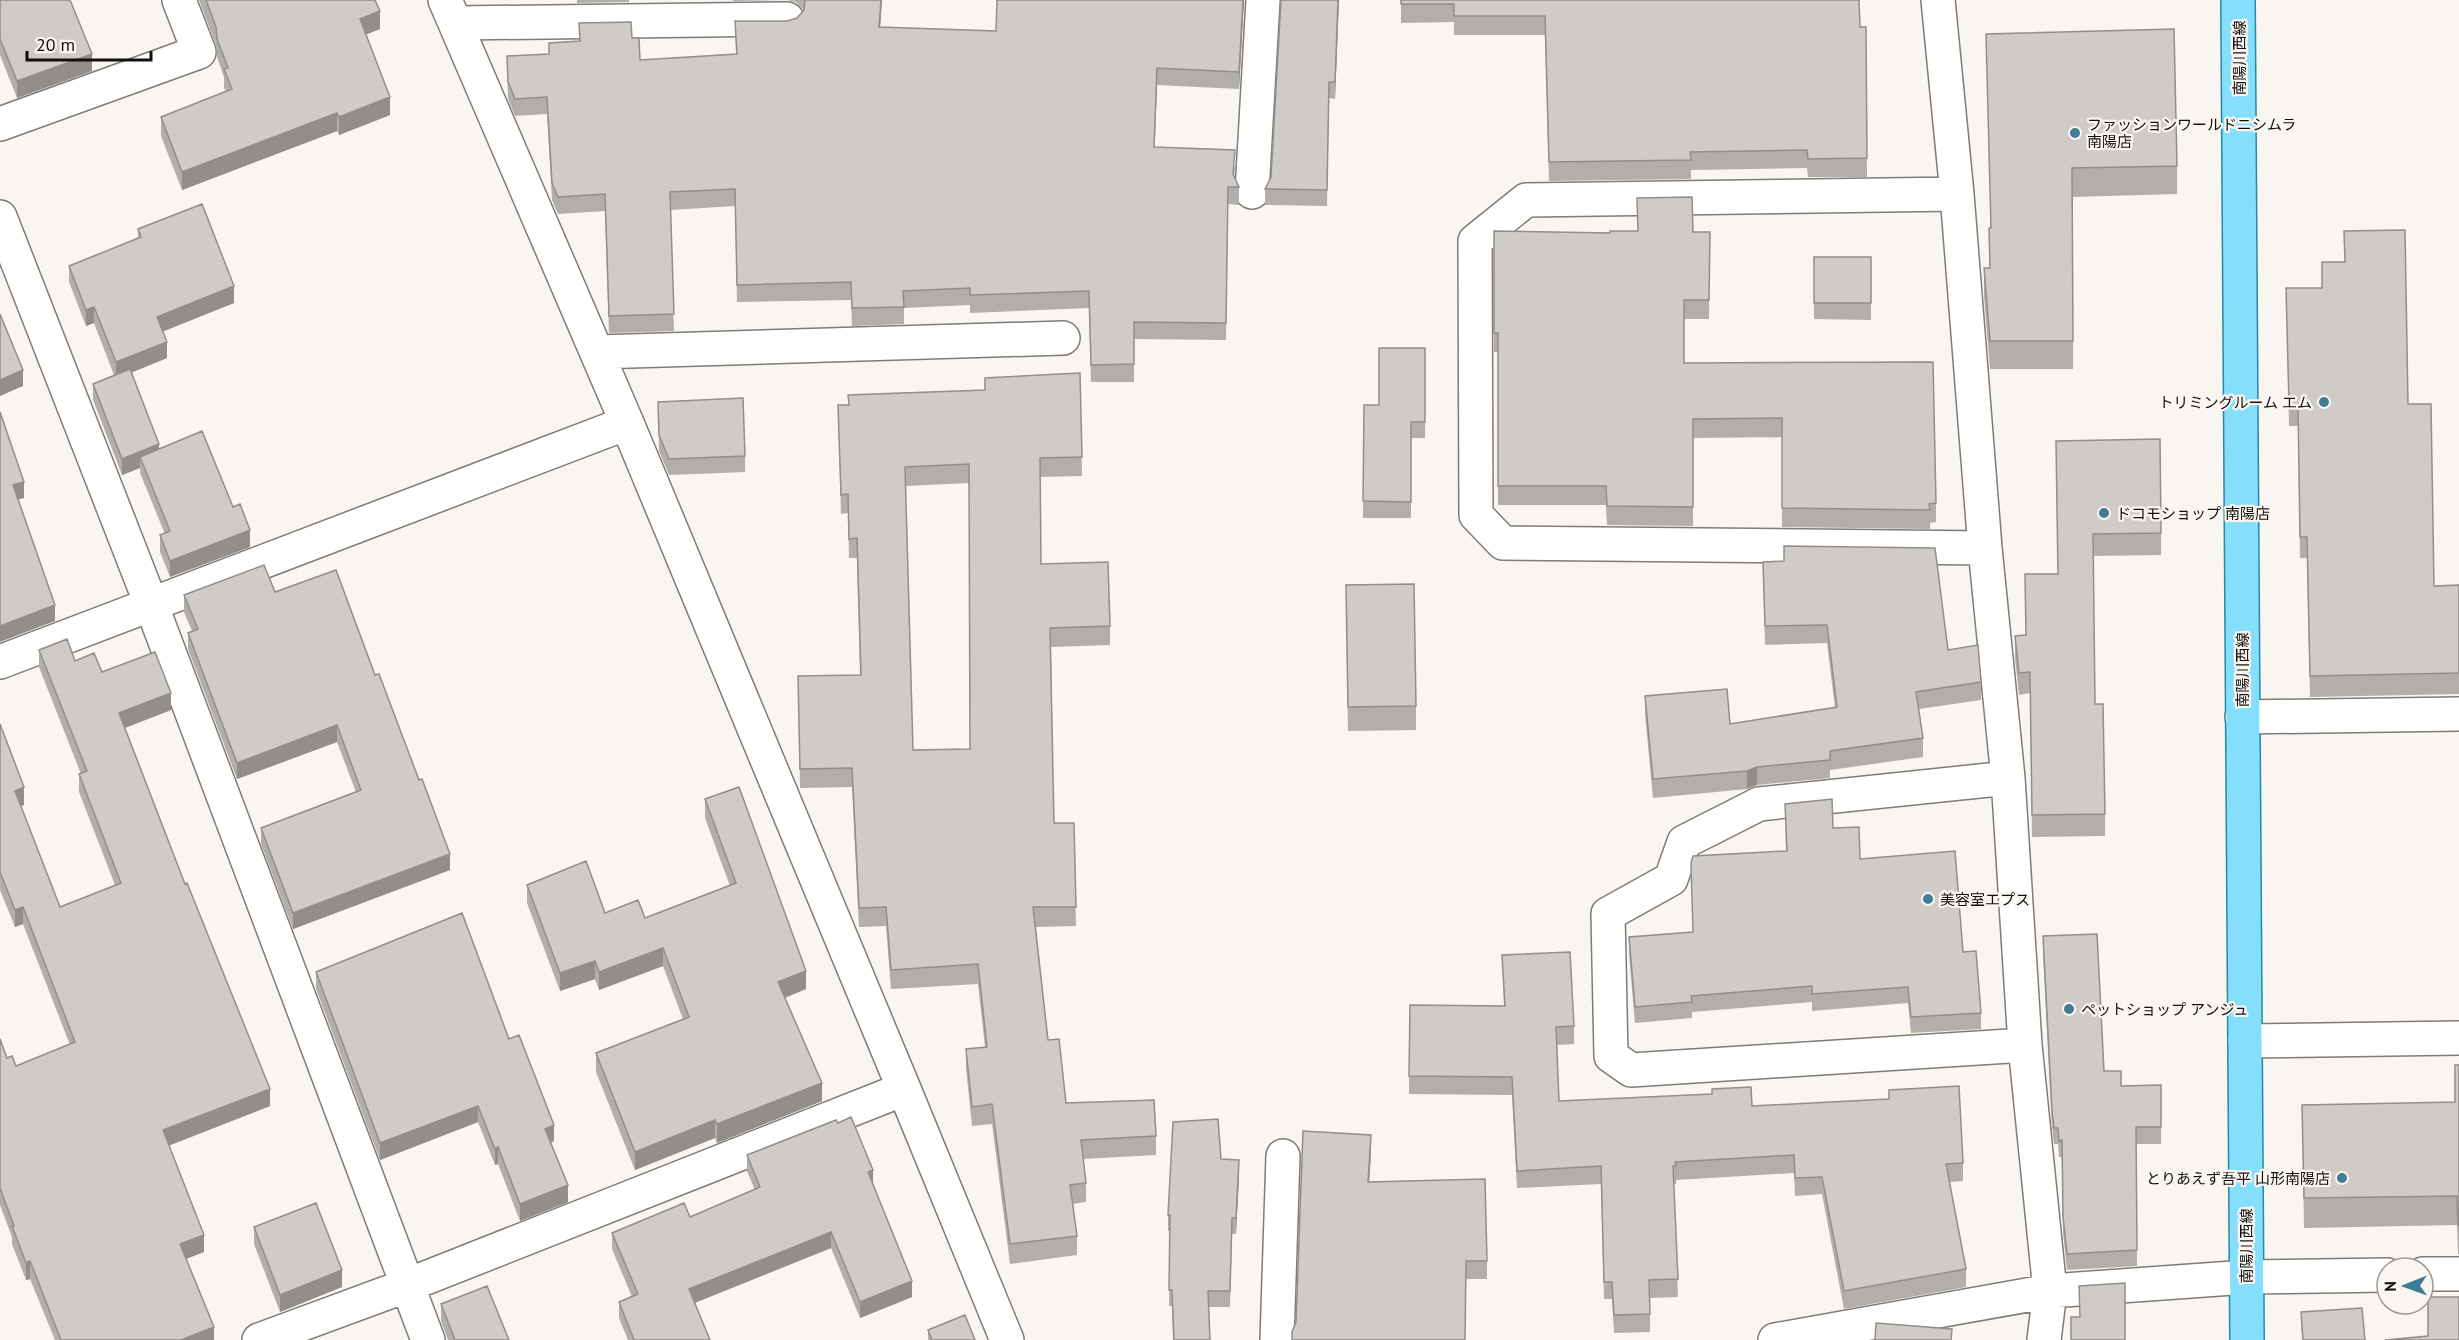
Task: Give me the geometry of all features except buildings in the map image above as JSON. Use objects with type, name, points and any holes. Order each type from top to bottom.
[{"type":"main road","name":"南陽川西線","points":[[2238,0],[2247,1340]]},
{"type":"street","points":[[0,124],[199,52],[179,0]]},
{"type":"street","points":[[1252,192],[1263,0]]},
{"type":"street","points":[[1938,0],[1957,194],[1985,548],[2008,778],[2025,1046],[2050,1291],[2044,1340]]},
{"type":"street","points":[[787,19],[451,12],[627,423],[1006,1340]]},
{"type":"street","points":[[1957,194],[1526,200],[1475,241],[1476,515],[1503,543],[1985,548]]},
{"type":"street","points":[[0,217],[151,604],[428,1340]]},
{"type":"street","points":[[597,352],[1063,338]]},
{"type":"street","points":[[0,662],[627,423]]},
{"type":"street","points":[[2242,717],[2459,714]]},
{"type":"street","points":[[2008,778],[1759,804],[1684,842],[1671,879],[1608,914],[1611,1056],[1631,1070],[2025,1046]]},
{"type":"street","points":[[2245,1041],[2459,1038]]},
{"type":"street","points":[[259,1340],[408,1285],[904,1089]]},
{"type":"street","points":[[1277,1340],[1283,1156]]},
{"type":"street","points":[[2435,1274],[2459,1274]]},
{"type":"street","points":[[1775,1340],[2050,1291],[2247,1277],[2375,1275]]},
{"type":"place","name":"ファッションワールドニシムラ 南陽店","points":[[2075,133]]},
{"type":"place","name":"トリミングルーム エム","points":[[2324,402]]},
{"type":"place","name":"ドコモショップ 南陽店","points":[[2104,513]]},
{"type":"place","name":"美容室エプス","points":[[1928,899]]},
{"type":"place","name":"ペットショップ アンジュ","points":[[2069,1009]]},
{"type":"place","name":"とりあえず吾平 山形南陽店","points":[[2342,1178]]}]
